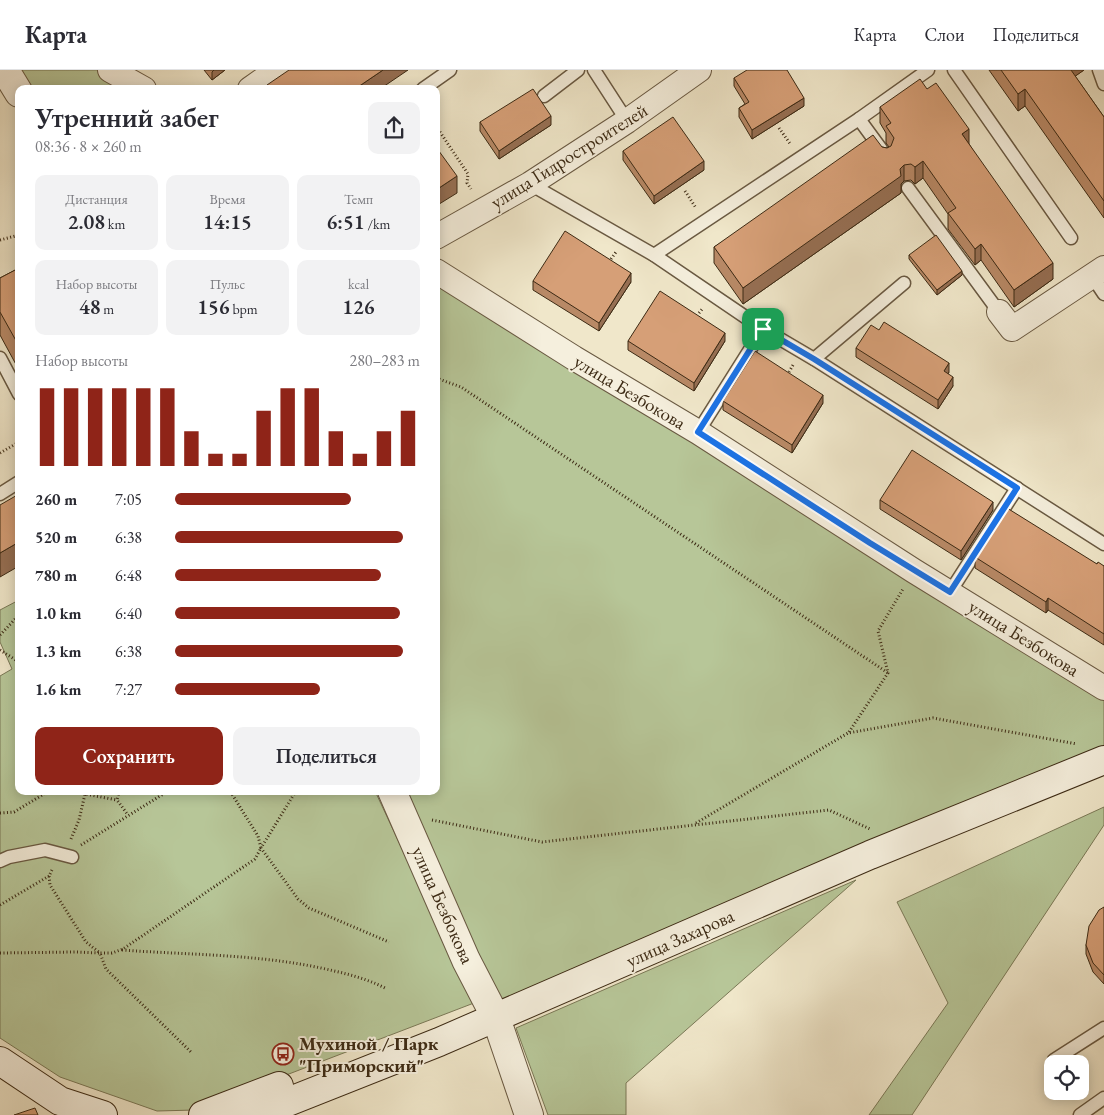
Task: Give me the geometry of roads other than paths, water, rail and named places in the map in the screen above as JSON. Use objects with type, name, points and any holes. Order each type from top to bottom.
[{"type":"main road","points":[[5,70],[15,86]]},
{"type":"main road","name":"улица Захарова","points":[[255,1115],[496,1018],[870,855],[1093,752]]},
{"type":"main road","name":"улица Безбокова","points":[[397,803],[466,960],[496,1018],[529,1115]]},
{"type":"main road","points":[[203,1115],[447,1022],[496,1018]]},
{"type":"main road","points":[[0,1061],[66,1108],[102,1115]]},
{"type":"street","points":[[110,70],[137,85]]},
{"type":"street","points":[[256,85],[278,70]]},
{"type":"street","name":"улица Гидростроителей","points":[[440,235],[530,184],[627,121],[699,70]]},
{"type":"street","name":"улица Безбокова","points":[[440,274],[574,358],[698,432],[881,550],[1104,688]]},
{"type":"street","points":[[999,312],[1012,329],[1100,279]]},
{"type":"lane","points":[[428,85],[450,70]]},
{"type":"lane","points":[[544,96],[578,70]]},
{"type":"lane","points":[[594,70],[627,121]]},
{"type":"lane","points":[[654,255],[859,119],[928,70]]},
{"type":"lane","points":[[954,70],[1071,238]]},
{"type":"lane","points":[[1099,70],[1104,84]]},
{"type":"lane","points":[[859,119],[886,156]]},
{"type":"lane","points":[[530,184],[654,255],[763,329],[814,359],[1017,488],[1101,538]]},
{"type":"lane","points":[[908,188],[999,312]]},
{"type":"lane","points":[[814,359],[904,283]]},
{"type":"lane","points":[[698,432],[763,329]]},
{"type":"lane","points":[[0,358],[15,386]]},
{"type":"lane","points":[[0,494],[15,485]]},
{"type":"lane","points":[[950,592],[1017,488]]},
{"type":"lane","points":[[0,861],[9,857],[45,850],[68,856]]},
{"type":"lane","points":[[1062,1055],[1104,1028]]},
{"type":"lane","points":[[1080,1115],[1104,1098]]},
{"type":"place","name":"Мухиной / Парк \"Приморский\"","points":[[283,1054]]}]
